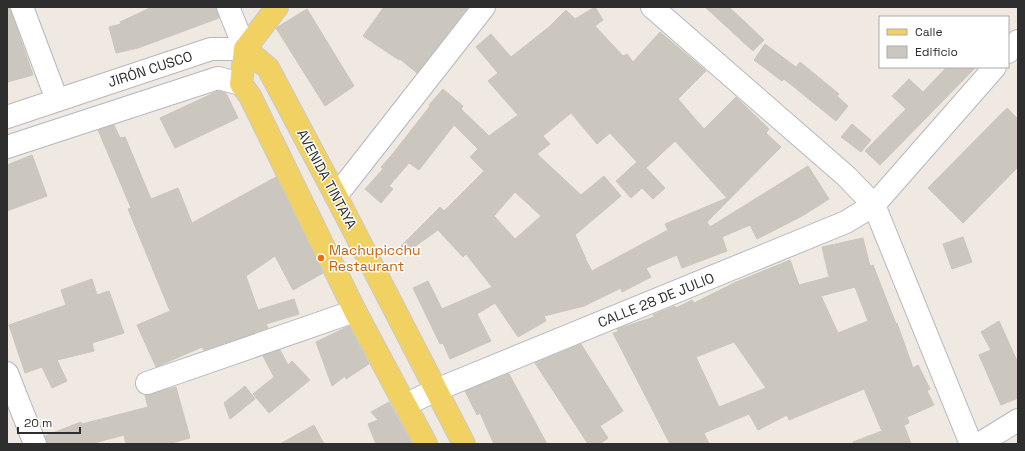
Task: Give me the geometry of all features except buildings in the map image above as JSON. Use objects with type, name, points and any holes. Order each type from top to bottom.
[{"type":"main road","points":[[277,7],[245,49],[241,84],[250,96],[355,311],[426,444]]},
{"type":"main road","name":"AVENIDA TINTAYA","points":[[245,49],[268,68],[464,444]]},
{"type":"street","points":[[22,7],[57,100]]},
{"type":"street","points":[[228,7],[245,49]]},
{"type":"street","points":[[336,196],[484,7]]},
{"type":"street","points":[[652,7],[846,176],[874,205],[971,444]]},
{"type":"street","points":[[1009,51],[1018,41]]},
{"type":"street","name":"JIRÓN CUSCO","points":[[7,118],[211,49],[245,49]]},
{"type":"street","name":"CALLE 28 DE JULIO","points":[[405,405],[436,390],[846,222],[874,205],[994,68]]},
{"type":"street","name":"JIRÓN CUSCO","points":[[7,147],[218,78],[241,84]]},
{"type":"street","points":[[147,383],[355,311]]},
{"type":"street","points":[[7,373],[35,444]]},
{"type":"street","points":[[980,444],[1018,420]]},
{"type":"place","name":"Machupicchu Restaurant","points":[[321,258]]}]
